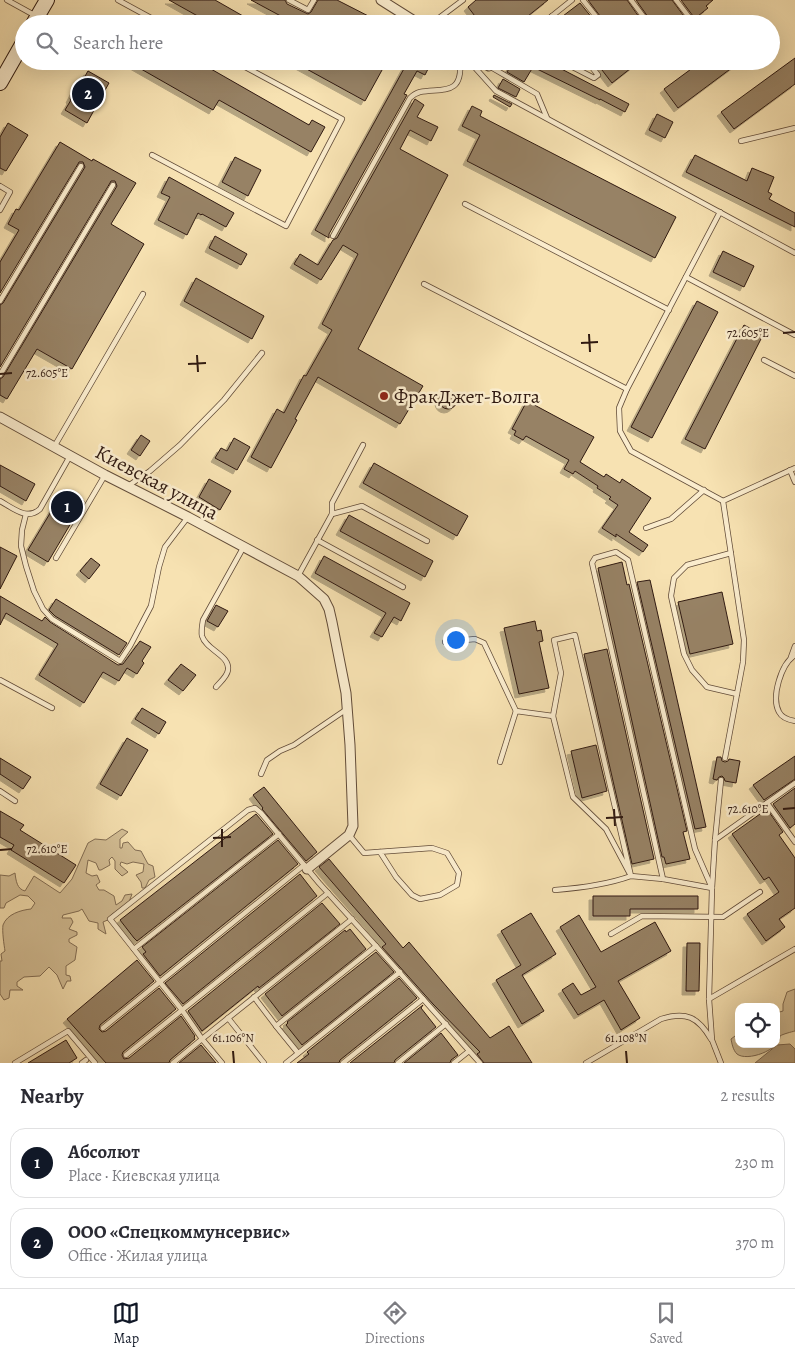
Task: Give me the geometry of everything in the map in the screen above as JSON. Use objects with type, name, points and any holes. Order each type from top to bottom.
[{"type":"main road","points":[[38,15],[47,0]]},
{"type":"main road","points":[[0,83],[15,56]]},
{"type":"street","points":[[381,0],[405,15]]},
{"type":"street","name":"Киевская улица","points":[[0,417],[105,475],[298,576],[324,599],[329,609],[348,708],[353,826],[349,835]]},
{"type":"street","points":[[305,867],[349,835]]},
{"type":"lane","points":[[7,0],[28,15]]},
{"type":"lane","points":[[118,0],[146,15]]},
{"type":"lane","points":[[289,0],[308,10],[314,0]]},
{"type":"lane","points":[[443,15],[463,0]]},
{"type":"lane","points":[[553,15],[572,0]]},
{"type":"lane","points":[[583,0],[595,15]]},
{"type":"lane","points":[[631,0],[642,15]]},
{"type":"lane","points":[[676,0],[687,15]]},
{"type":"lane","points":[[152,155],[286,226],[342,119],[251,70]]},
{"type":"lane","points":[[333,236],[410,98],[418,92],[442,91],[451,88],[458,81],[461,70]]},
{"type":"lane","points":[[477,70],[496,90],[795,253]]},
{"type":"lane","points":[[499,70],[537,94],[547,118]]},
{"type":"lane","points":[[578,70],[594,78],[598,75],[594,70]]},
{"type":"lane","points":[[741,142],[795,128]]},
{"type":"lane","points":[[0,301],[81,166]]},
{"type":"lane","points":[[0,376],[113,185]]},
{"type":"lane","points":[[0,186],[10,192],[0,210]]},
{"type":"lane","points":[[464,204],[669,310]]},
{"type":"lane","points":[[720,212],[627,389],[619,408],[620,431],[631,451],[723,501]]},
{"type":"lane","points":[[686,277],[795,335]]},
{"type":"lane","points":[[424,284],[627,389]]},
{"type":"lane","points":[[54,447],[143,294]]},
{"type":"lane","points":[[127,486],[150,471],[180,445],[224,400],[262,353]]},
{"type":"lane","points":[[764,360],[795,376]]},
{"type":"lane","points":[[298,576],[332,514],[332,503],[363,445]]},
{"type":"lane","points":[[0,501],[26,514],[35,513],[40,509],[70,456]]},
{"type":"lane","points":[[723,501],[793,469],[795,482]]},
{"type":"lane","points":[[56,558],[105,475]]},
{"type":"lane","points":[[646,528],[671,519],[704,490]]},
{"type":"lane","points":[[723,501],[744,640],[743,662],[725,758]]},
{"type":"lane","points":[[332,514],[362,506],[426,541]]},
{"type":"lane","points":[[26,514],[21,546],[28,574],[43,609],[52,619],[120,660],[130,646],[151,606],[159,567],[166,547],[188,517]]},
{"type":"lane","points":[[317,540],[403,587]]},
{"type":"lane","points":[[216,687],[226,675],[228,670],[227,664],[224,658],[207,644],[202,637],[201,628],[203,620],[243,548]]},
{"type":"lane","points":[[663,879],[592,563],[595,558],[616,552],[628,560],[695,849],[712,888]]},
{"type":"lane","points":[[731,553],[687,565],[674,578],[672,596],[684,654],[692,670],[707,687],[737,694]]},
{"type":"lane","points":[[575,635],[631,876],[606,828],[573,797],[553,716],[561,674],[554,640],[575,635]]},
{"type":"lane","points":[[445,642],[475,638],[484,644],[516,711],[500,762]]},
{"type":"lane","points":[[795,646],[793,656],[777,685],[776,697],[779,712],[785,719],[795,721]]},
{"type":"lane","points":[[0,680],[52,708]]},
{"type":"lane","points":[[261,774],[267,760],[280,751],[294,745],[348,708]]},
{"type":"lane","points":[[516,711],[553,716]]},
{"type":"lane","points":[[712,1040],[709,999],[711,916],[714,840],[721,780]]},
{"type":"lane","points":[[714,840],[795,782]]},
{"type":"lane","points":[[0,791],[15,800]]},
{"type":"lane","points":[[767,802],[793,834],[795,842]]},
{"type":"lane","points":[[222,1063],[110,918],[248,810],[255,808],[305,867],[480,1063]]},
{"type":"lane","points":[[134,949],[279,834]]},
{"type":"lane","points":[[349,835],[364,853],[432,848],[447,854],[460,873],[457,885],[440,895],[420,899],[412,895],[396,877],[380,852]]},
{"type":"lane","points":[[103,1028],[305,867]]},
{"type":"lane","points":[[554,890],[586,888],[631,876],[663,879],[712,888]]},
{"type":"lane","points":[[611,934],[642,916],[723,916],[760,892]]},
{"type":"lane","points":[[126,1055],[328,893]]},
{"type":"lane","points":[[173,1063],[352,919]]},
{"type":"lane","points":[[276,1026],[376,946]]},
{"type":"lane","points":[[709,999],[795,949]]},
{"type":"lane","points":[[286,1063],[400,972]]},
{"type":"lane","points":[[254,997],[298,1053]]},
{"type":"lane","points":[[343,1063],[423,998]]},
{"type":"lane","points":[[586,1063],[661,1019],[674,1015],[686,1015],[704,1027],[712,1040],[720,1063]]},
{"type":"lane","points":[[228,1018],[264,1063]]},
{"type":"lane","points":[[398,1063],[446,1024]]},
{"type":"lane","points":[[15,1063],[68,1031],[95,1063]]},
{"type":"lane","points":[[454,1063],[469,1051]]},
{"type":"shaded area","points":[[122,829],[128,832],[120,839],[120,848],[122,848],[123,843],[128,842],[135,850],[141,851],[148,864],[153,866],[155,877],[149,880],[145,888],[142,888],[141,882],[136,875],[143,872],[144,864],[121,862],[120,865],[128,872],[122,876],[115,869],[115,861],[112,857],[109,860],[110,865],[101,870],[99,870],[96,863],[88,860],[86,873],[92,876],[97,875],[100,882],[96,885],[99,890],[104,890],[114,896],[116,905],[122,901],[125,895],[132,894],[129,902],[111,915],[110,919],[103,922],[106,934],[98,929],[98,923],[89,921],[82,909],[63,915],[62,918],[71,918],[73,922],[69,929],[77,932],[77,935],[69,939],[69,942],[77,947],[75,960],[66,966],[66,975],[70,976],[71,981],[67,981],[63,989],[57,975],[49,967],[40,976],[24,977],[17,982],[17,986],[23,990],[10,990],[9,998],[4,1000],[0,994],[0,961],[2,961],[1,954],[5,951],[3,925],[11,915],[31,909],[35,903],[28,896],[20,895],[6,903],[4,908],[0,908],[0,875],[9,876],[15,873],[16,882],[25,891],[34,876],[60,893],[72,879],[88,843],[95,839],[106,840]]},
{"type":"shaded area","points":[[795,989],[795,1031],[780,1036],[780,1012],[783,1011],[787,992]]},
{"type":"shaded area","points":[[735,1036],[735,1048],[772,1048],[755,1056],[742,1056],[737,1054],[731,1039]]},
{"type":"shaded area","points":[[790,1044],[795,1049],[795,1063],[755,1063],[773,1048],[780,1048],[780,1045]]},
{"type":"building","points":[[169,0],[215,0],[241,15],[196,15]]},
{"type":"building","points":[[251,0],[285,0],[287,4],[308,14],[318,0],[337,0],[366,15],[279,15]]},
{"type":"building","points":[[476,0],[548,0],[529,15],[474,15],[468,7]]},
{"type":"building","points":[[588,0],[627,0],[638,15],[599,15]]},
{"type":"building","points":[[636,0],[672,0],[683,15],[647,15]]},
{"type":"building","points":[[681,0],[713,0],[706,6],[708,8],[699,15],[692,15]]},
{"type":"building","points":[[580,3],[590,15],[564,15]]},
{"type":"building","points":[[795,58],[795,84],[734,129],[721,112]]},
{"type":"building","points":[[143,70],[213,70],[309,125],[312,120],[325,127],[311,152],[219,100],[213,110]]},
{"type":"building","points":[[308,70],[382,70],[365,101]]},
{"type":"building","points":[[403,70],[428,70],[425,75],[417,71],[404,94],[407,95],[329,234],[329,238],[315,230]]},
{"type":"building","points":[[508,70],[531,70],[524,82],[507,72]]},
{"type":"building","points":[[539,70],[563,70],[629,104],[625,112]]},
{"type":"building","points":[[602,70],[629,70],[612,83]]},
{"type":"building","points":[[690,70],[729,70],[678,108],[664,89]]},
{"type":"building","points":[[88,71],[109,83],[87,123],[65,110],[75,89],[77,90]]},
{"type":"building","points":[[503,79],[520,89],[516,97],[498,88]]},
{"type":"building","points":[[494,95],[512,104],[510,107],[493,97]]},
{"type":"building","points":[[415,99],[424,105],[417,117],[438,127],[431,141],[410,130],[400,149],[448,175],[358,349],[423,386],[400,424],[318,377],[271,468],[251,457],[277,409],[284,413],[304,375],[306,376],[332,330],[322,324],[358,254],[343,245],[321,280],[294,264],[300,254],[318,265],[333,240],[337,238]]},
{"type":"building","points":[[472,106],[482,111],[480,116],[676,217],[655,258],[467,161],[480,135],[462,126]]},
{"type":"building","points":[[657,114],[673,122],[665,138],[649,130]]},
{"type":"building","points":[[8,123],[28,135],[6,171],[0,168],[0,137]]},
{"type":"building","points":[[60,142],[92,161],[93,159],[136,183],[111,224],[144,244],[72,369],[37,349],[7,399],[0,395],[0,379],[3,377],[117,186],[115,181],[111,181],[0,367],[0,305],[3,303],[85,167],[83,162],[79,162],[0,293],[0,262],[19,230],[8,224],[16,209],[19,210]]},
{"type":"building","points":[[695,155],[747,181],[752,168],[774,177],[768,192],[772,194],[769,199],[795,213],[795,227],[686,172]]},
{"type":"building","points":[[235,157],[261,170],[248,196],[222,182]]},
{"type":"building","points":[[169,177],[234,213],[226,227],[198,213],[187,235],[158,220],[170,197],[161,193]]},
{"type":"building","points":[[215,236],[247,254],[241,265],[209,248]]},
{"type":"building","points":[[723,251],[754,266],[744,287],[713,272]]},
{"type":"building","points":[[196,278],[264,316],[252,339],[184,301]]},
{"type":"building","points":[[697,301],[718,312],[652,438],[631,427]]},
{"type":"building","points":[[744,325],[763,335],[705,449],[685,439]]},
{"type":"building","points":[[448,391],[454,394],[457,400],[454,406],[448,409],[442,406],[439,400],[442,394]]},
{"type":"building","points":[[527,401],[594,437],[580,462],[604,477],[606,474],[620,483],[622,479],[651,498],[629,532],[648,545],[643,552],[616,534],[616,537],[602,528],[618,505],[609,499],[611,497],[575,471],[573,474],[564,469],[569,460],[526,436],[523,440],[514,435],[516,431],[512,429]]},
{"type":"building","points":[[141,435],[150,441],[140,456],[131,450]]},
{"type":"building","points":[[234,438],[250,447],[237,470],[215,458],[221,448],[227,451]]},
{"type":"building","points":[[374,463],[468,516],[457,536],[363,483]]},
{"type":"building","points":[[0,465],[35,484],[26,501],[0,486]]},
{"type":"building","points":[[209,479],[231,491],[220,510],[199,497]]},
{"type":"building","points":[[64,490],[84,501],[48,562],[28,550]]},
{"type":"building","points":[[349,515],[433,561],[425,577],[340,531]]},
{"type":"building","points":[[0,547],[17,556],[0,589]]},
{"type":"building","points":[[324,556],[410,603],[401,621],[394,617],[382,637],[374,633],[386,613],[315,573]]},
{"type":"building","points":[[91,558],[100,565],[89,579],[80,571]]},
{"type":"building","points":[[622,562],[627,585],[629,584],[687,831],[683,832],[690,859],[666,864],[664,857],[662,857],[598,568]]},
{"type":"building","points":[[650,580],[706,827],[695,829],[637,582]]},
{"type":"building","points":[[722,592],[733,644],[690,654],[678,602]]},
{"type":"building","points":[[0,596],[42,621],[45,617],[118,665],[123,664],[140,641],[151,647],[142,661],[144,663],[137,674],[127,668],[119,681],[103,672],[84,703],[39,675],[58,644],[6,613],[0,625]]},
{"type":"building","points":[[56,599],[127,643],[119,655],[55,616],[49,610]]},
{"type":"building","points":[[216,605],[228,611],[218,627],[207,621]]},
{"type":"building","points":[[535,621],[537,631],[541,630],[543,641],[539,642],[549,688],[519,694],[504,628]]},
{"type":"building","points":[[607,649],[654,859],[632,864],[584,654]]},
{"type":"building","points":[[181,664],[196,675],[183,691],[168,680]]},
{"type":"building","points":[[142,708],[166,722],[159,734],[135,719]]},
{"type":"building","points":[[127,738],[148,750],[121,796],[100,784]]},
{"type":"building","points":[[596,745],[607,791],[582,798],[571,751]]},
{"type":"building","points":[[795,756],[795,779],[764,800],[753,785]]},
{"type":"building","points":[[717,757],[721,757],[722,761],[725,762],[729,759],[740,761],[736,783],[725,781],[722,776],[717,780],[713,779]]},
{"type":"building","points":[[0,758],[31,777],[23,789],[0,774]]},
{"type":"building","points":[[264,787],[317,852],[306,861],[262,809],[253,795]]},
{"type":"building","points":[[795,788],[795,824],[790,828],[773,804]]},
{"type":"building","points":[[767,809],[783,832],[779,835],[795,858],[795,908],[779,919],[785,927],[766,941],[747,914],[779,892],[769,877],[764,880],[732,834]]},
{"type":"building","points":[[0,811],[24,825],[20,830],[76,865],[64,883],[11,850],[14,845],[0,837]]},
{"type":"building","points":[[256,814],[273,834],[137,941],[120,920]]},
{"type":"building","points":[[278,840],[298,864],[160,976],[143,954],[146,952],[142,947]]},
{"type":"building","points":[[329,859],[403,948],[409,942],[490,1038],[509,1026],[532,1063],[484,1063],[477,1054],[480,1052],[433,1004],[382,947],[386,944],[319,867]]},
{"type":"building","points":[[300,874],[317,896],[183,1004],[165,983]]},
{"type":"building","points":[[593,896],[698,896],[698,909],[630,909],[630,916],[593,916]]},
{"type":"building","points":[[322,903],[340,924],[202,1031],[188,1011]]},
{"type":"building","points":[[531,913],[556,954],[522,975],[544,1011],[522,1024],[496,980],[521,965],[501,931]]},
{"type":"building","points":[[579,915],[601,952],[655,922],[671,951],[618,981],[640,1018],[621,1030],[604,1000],[578,1015],[562,990],[573,983],[581,995],[596,987],[560,927]]},
{"type":"building","points":[[350,929],[366,949],[282,1016],[265,994],[345,930],[346,932]]},
{"type":"building","points":[[687,943],[700,943],[699,991],[686,991]]},
{"type":"building","points":[[376,952],[394,972],[302,1045],[286,1025],[287,1022]]},
{"type":"building","points":[[137,960],[154,981],[100,1025],[99,1029],[102,1032],[106,1031],[159,988],[176,1009],[123,1052],[122,1055],[124,1059],[129,1058],[181,1016],[195,1036],[195,1039],[170,1060],[169,1063],[106,1063],[67,1019]]},
{"type":"building","points":[[399,978],[417,998],[340,1060],[339,1063],[297,1063],[309,1054],[307,1052]]},
{"type":"building","points":[[423,1005],[421,1008],[436,1027],[395,1060],[394,1063],[350,1063]]},
{"type":"building","points":[[441,1033],[458,1055],[450,1063],[404,1063]]},
{"type":"building","points":[[66,1040],[77,1058],[69,1063],[28,1063]]},
{"type":"building","points":[[201,1045],[216,1063],[179,1063]]},
{"type":"place","name":"ООО «Спецкоммунсервис»","points":[[88,94]]},
{"type":"place","name":"ФракДжет-Волга","points":[[384,396]]},
{"type":"place","name":"Абсолют","points":[[67,507]]}]
